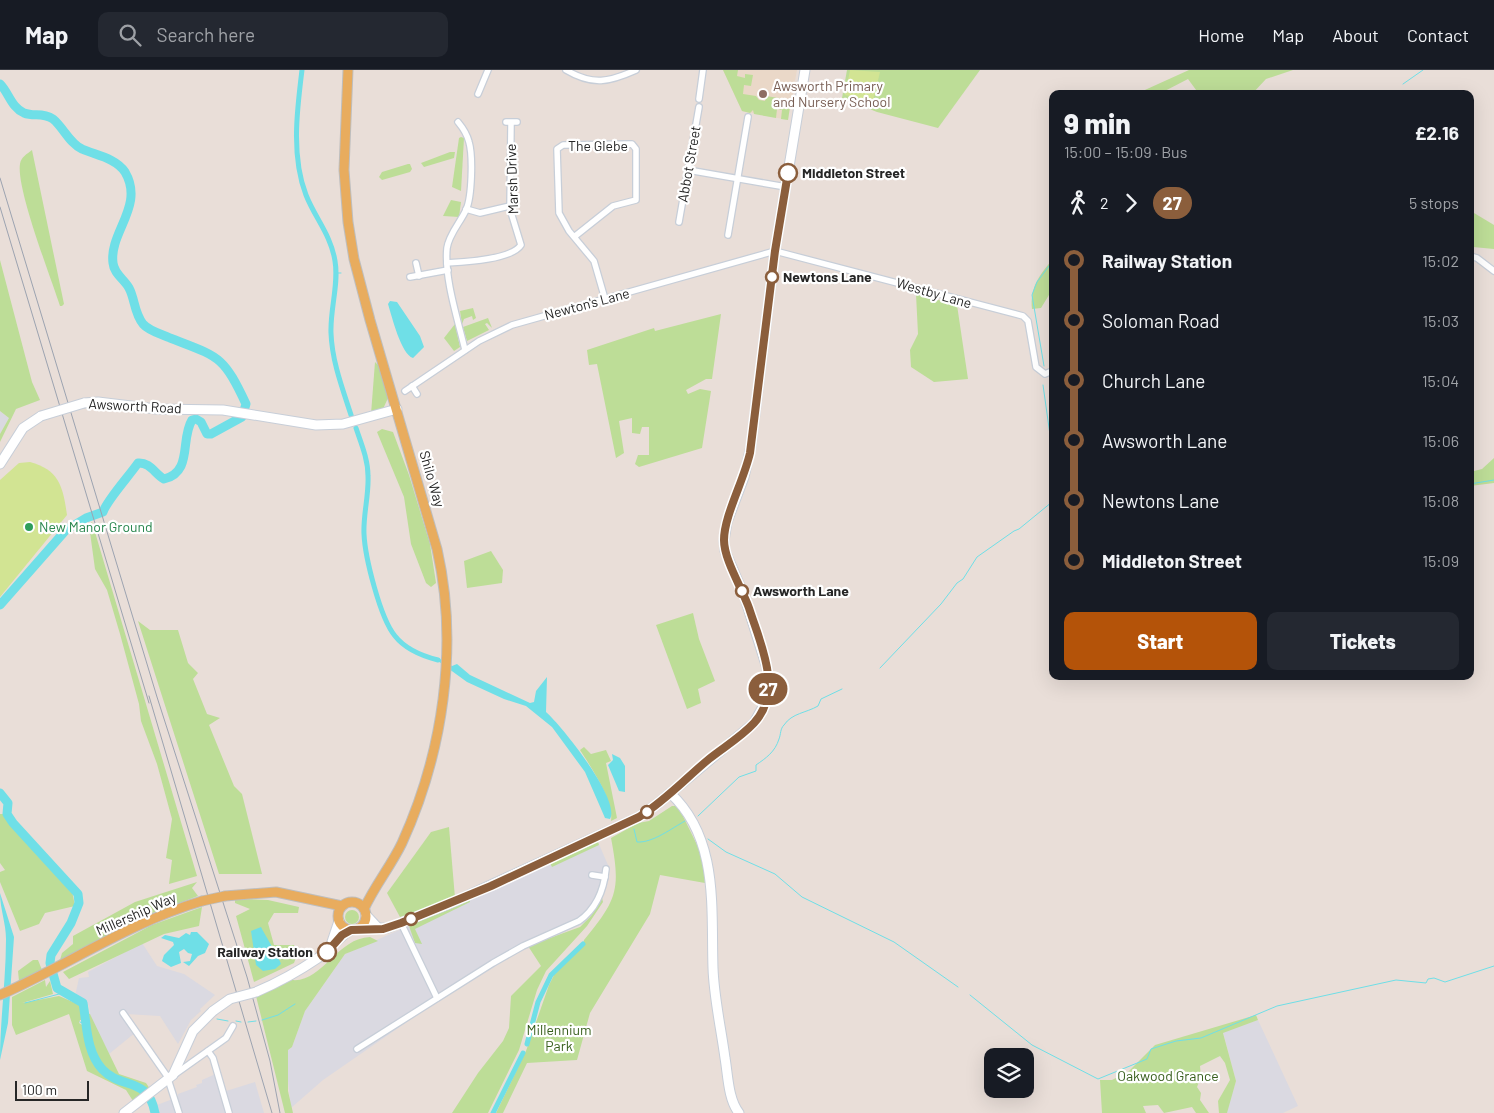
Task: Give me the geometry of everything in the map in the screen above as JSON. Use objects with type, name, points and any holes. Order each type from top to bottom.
[{"type":"main road","name":"Shilo Way","points":[[349,71],[343,151],[348,222],[361,286],[441,567],[446,606],[447,652],[440,716],[425,780],[403,841],[389,869],[375,887],[365,912]]},
{"type":"main road","name":"Shilo Way","points":[[352,902],[375,887]]},
{"type":"main road","name":"Millership Way","points":[[0,995],[42,976],[134,926],[202,901],[225,896],[276,892],[301,895],[322,903],[342,906]]},
{"type":"main road","points":[[352,902],[365,912],[355,929],[344,928],[338,919],[342,906],[352,902]]},
{"type":"main road","name":"Millership Way","points":[[322,903],[338,919]]},
{"type":"street","points":[[478,94],[488,70]]},
{"type":"street","points":[[566,70],[579,77],[603,81],[616,79],[636,70]]},
{"type":"street","points":[[699,99],[703,70]]},
{"type":"street","points":[[171,1077],[178,1066],[192,1030],[230,999],[256,992],[298,970],[328,951],[342,935],[355,929],[379,929],[401,923],[598,837],[639,817],[754,723],[761,714],[768,693],[768,679],[763,652],[745,598],[725,551],[724,541],[727,522],[744,478],[750,453],[775,251],[805,70]]},
{"type":"street","name":"Abbot Street","points":[[679,222],[699,107]]},
{"type":"street","points":[[728,235],[749,127],[748,117]]},
{"type":"street","points":[[458,122],[467,136],[471,149],[466,209],[448,243],[447,263],[465,350]]},
{"type":"street","name":"Marsh Drive","points":[[447,263],[479,261],[519,249],[521,240],[510,206],[512,123]]},
{"type":"street","name":"The Glebe","points":[[574,237],[613,206],[636,200],[636,149],[632,144],[558,147],[558,207],[565,225],[574,237],[594,261],[605,299]]},
{"type":"street","points":[[688,170],[786,186]]},
{"type":"street","points":[[466,209],[480,213],[510,206]]},
{"type":"street","name":"Newton's Lane","points":[[405,390],[465,350],[512,325],[775,251]]},
{"type":"street","name":"Westby Lane","points":[[775,251],[1023,316],[1028,322],[1036,367],[1045,374],[1049,372]]},
{"type":"street","points":[[1474,257],[1494,271]]},
{"type":"street","points":[[416,263],[419,276]]},
{"type":"street","points":[[410,277],[448,270]]},
{"type":"street","points":[[412,386],[417,394]]},
{"type":"street","name":"Awsworth Road","points":[[0,464],[23,428],[41,416],[84,403],[234,412],[302,424],[333,425],[397,409]]},
{"type":"street","points":[[670,793],[689,813],[699,835],[706,858],[713,916],[715,993],[730,1089],[734,1105],[739,1113]]},
{"type":"street","points":[[356,1049],[523,946],[579,922],[594,905],[602,891],[606,869]]},
{"type":"street","points":[[592,874],[605,877]]},
{"type":"street","points":[[365,912],[379,929]]},
{"type":"street","points":[[328,951],[337,933],[338,919]]},
{"type":"street","points":[[401,923],[436,998]]},
{"type":"street","points":[[123,1013],[171,1077],[179,1113]]},
{"type":"street","points":[[124,1113],[226,1038],[233,1026]]},
{"type":"street","points":[[208,1051],[213,1058],[229,1113]]},
{"type":"shaded area","name":"Awsworth Primary and Nursery School","points":[[723,70],[797,70],[788,120],[742,111]]},
{"type":"shaded area","points":[[0,411],[9,418],[0,434]]},
{"type":"shaded area","points":[[598,842],[608,865],[609,878],[602,898],[585,923],[528,946],[430,1006],[323,1080],[291,1108],[287,1072],[288,1050],[292,1047],[305,1011],[345,954]]},
{"type":"shaded area","points":[[142,943],[157,966],[184,974],[215,995],[191,1020],[178,1044],[160,1016],[126,1014],[136,1032],[109,1054],[90,1015],[89,1006],[75,996],[79,978],[89,977],[88,972]]},
{"type":"shaded area","points":[[1258,1020],[1298,1106],[1283,1113],[1226,1113],[1236,1081],[1223,1032]]},
{"type":"shaded area","points":[[220,1072],[226,1091],[255,1082],[264,1113],[158,1113],[157,1105],[178,1097],[178,1094],[197,1087],[196,1085],[202,1083],[202,1080]]},
{"type":"green space","points":[[723,70],[738,70],[737,76],[745,78],[745,74],[753,75],[751,86],[744,85],[743,94],[756,96],[759,100],[765,101],[766,96],[791,100],[788,120],[781,119],[782,110],[777,109],[776,118],[754,114],[753,110],[750,113],[742,111]]},
{"type":"green space","points":[[847,70],[980,70],[938,128],[877,112],[842,98]]},
{"type":"green space","points":[[850,70],[880,72],[873,101],[845,95]]},
{"type":"green space","points":[[1189,70],[1293,70],[1266,79],[1256,90],[1196,90],[1188,79],[1167,90],[1145,90]]},
{"type":"green space","points":[[459,138],[464,138],[461,191],[452,187]]},
{"type":"green space","points":[[32,150],[64,304],[62,306],[60,306],[42,255],[23,192],[20,164],[23,158]]},
{"type":"green space","points":[[450,152],[455,152],[454,158],[424,167],[421,163]]},
{"type":"green space","points":[[410,164],[412,169],[410,172],[382,180],[379,177],[382,172]]},
{"type":"green space","points":[[451,200],[461,202],[459,217],[443,216]]},
{"type":"green space","points":[[1474,213],[1494,225],[1494,249],[1474,247]]},
{"type":"green space","points":[[0,260],[32,382],[40,400],[16,409],[0,442],[0,434],[9,418],[0,411]]},
{"type":"green space","points":[[1049,264],[1049,295],[1041,308],[1032,309],[1032,294],[1036,282]]},
{"type":"green space","points":[[916,294],[957,305],[968,379],[934,382],[911,367],[910,350],[918,334]]},
{"type":"green space","points":[[473,308],[476,318],[473,320],[472,316],[464,319],[462,324],[460,311]]},
{"type":"green space","points":[[721,314],[712,379],[706,379],[686,390],[688,394],[700,389],[711,391],[702,448],[639,467],[635,464],[638,455],[649,455],[649,427],[642,427],[640,434],[632,433],[632,418],[619,421],[624,453],[616,458],[597,364],[589,365],[587,350],[654,328],[655,331]]},
{"type":"green space","points":[[488,318],[492,328],[487,323],[485,324],[489,330],[467,341],[463,327]]},
{"type":"green space","points":[[455,324],[460,347],[454,351],[444,338]]},
{"type":"green space","points":[[375,362],[379,366],[388,398],[383,409],[371,414]]},
{"type":"green space","points":[[382,429],[393,432],[409,475],[430,544],[436,583],[431,587],[426,583],[411,544],[404,497],[377,432]]},
{"type":"green space","points":[[1494,458],[1494,483],[1474,486],[1474,471],[1482,469]]},
{"type":"green space","name":"New Manor Ground","points":[[30,462],[40,465],[54,475],[64,496],[67,515],[0,597],[0,480],[19,463]]},
{"type":"green space","points":[[92,522],[197,876],[169,884],[172,860],[166,858],[172,819],[157,764],[141,721],[139,704],[107,590],[95,569],[89,525]]},
{"type":"green space","points":[[491,551],[503,570],[502,583],[467,588],[464,561]]},
{"type":"green space","points":[[693,613],[699,639],[715,681],[698,689],[701,703],[687,709],[656,625]]},
{"type":"green space","points":[[138,621],[150,630],[178,630],[188,663],[198,673],[193,679],[207,714],[220,718],[209,725],[234,786],[242,794],[262,874],[219,874]]},
{"type":"green space","points":[[584,747],[591,754],[606,750],[611,761],[606,763],[617,818],[611,821],[609,804],[605,794],[580,750]]},
{"type":"green space","name":"Millennium Park","points":[[672,806],[678,806],[703,857],[705,883],[660,875],[650,914],[590,1013],[577,1060],[527,1063],[503,1113],[496,1113],[526,1051],[554,975],[583,946],[584,940],[610,904],[616,883],[611,838],[638,823],[649,821]]},
{"type":"green space","points":[[0,814],[5,814],[72,891],[75,906],[45,913],[39,924],[20,931],[0,882],[0,872],[5,870],[0,863]]},
{"type":"green space","points":[[449,827],[455,898],[400,917],[387,893],[431,832]]},
{"type":"green space","points":[[598,842],[599,845],[552,867],[550,863]]},
{"type":"green space","points":[[546,865],[470,900],[470,902],[415,929],[422,944],[415,943],[409,926]]},
{"type":"green space","points":[[197,882],[192,888],[198,896],[150,914],[60,960],[62,953],[73,944],[73,936],[135,902]]},
{"type":"green space","points":[[602,898],[603,902],[587,926],[546,971],[537,990],[519,1050],[488,1113],[452,1113],[478,1073],[503,1041],[509,1028],[511,996],[541,966],[528,946],[580,927],[591,916]]},
{"type":"green space","points":[[235,900],[268,900],[299,907],[298,913],[274,913],[268,923],[274,945],[294,945],[297,955],[294,963],[254,982],[236,916],[250,909],[235,903]]},
{"type":"green space","points":[[202,907],[199,926],[164,934],[69,979],[63,972],[152,925]]},
{"type":"green space","points":[[349,910],[355,910],[359,917],[355,924],[349,924],[345,920],[345,914]]},
{"type":"green space","points":[[370,937],[378,941],[345,954],[305,1011],[292,1047],[288,1050],[288,1091],[293,1113],[285,1113],[256,996],[292,980],[303,979],[312,975],[348,945],[358,939]]},
{"type":"green space","points":[[33,960],[38,960],[42,970],[19,981],[18,971]]},
{"type":"green space","points":[[45,980],[46,987],[50,981],[53,994],[22,1003],[59,996],[80,1005],[83,1020],[80,1020],[79,1023],[82,1025],[90,1051],[99,1065],[111,1077],[136,1087],[144,1093],[133,1101],[126,1090],[87,1071],[69,1014],[16,1035],[12,1025],[12,997]]},
{"type":"green space","points":[[86,1013],[90,1014],[119,1074],[146,1083],[150,1089],[148,1091],[138,1084],[111,1072],[98,1059],[91,1041]]},
{"type":"green space","name":"Oakwood Grance","points":[[1256,1015],[1258,1020],[1223,1033],[1236,1081],[1227,1113],[1219,1113],[1218,1101],[1230,1080],[1225,1063],[1220,1056],[1200,1066],[1201,1077],[1197,1087],[1201,1093],[1200,1100],[1209,1113],[1196,1113],[1192,1107],[1164,1113],[1158,1105],[1143,1106],[1146,1113],[1102,1113],[1100,1080],[1112,1080],[1128,1072],[1155,1045]]},
{"type":"water","points":[[390,301],[397,302],[420,336],[424,347],[413,358],[401,343],[388,304]]},
{"type":"water","points":[[438,658],[452,666],[457,664],[470,675],[530,703],[534,702],[536,691],[547,677],[546,712],[576,747],[599,780],[611,810],[610,819],[605,818],[585,772],[552,727],[526,706],[504,699],[467,682],[438,661]]},
{"type":"water","points":[[612,754],[620,758],[625,766],[625,792],[619,791],[608,765],[613,760]]},
{"type":"water","points":[[0,893],[14,937],[8,1023],[0,1060],[6,939]]},
{"type":"water","points":[[261,927],[281,964],[275,969],[263,971],[256,965],[251,931]]},
{"type":"water","points":[[191,932],[197,932],[209,944],[205,953],[198,956],[189,966],[183,962],[190,961],[192,954],[184,949],[179,952],[181,963],[171,967],[162,961],[164,955],[174,945],[173,942],[161,938],[165,935],[179,938],[186,933],[190,935]]},
{"type":"waterway","points":[[302,70],[296,133],[298,165],[306,195],[330,243],[335,261],[336,279],[331,324],[333,355],[352,418]]},
{"type":"waterway","points":[[1403,84],[1423,70]]},
{"type":"waterway","points":[[0,84],[13,104],[24,113],[53,119],[78,147],[111,160],[125,172],[130,184],[131,196],[129,208],[116,240],[113,263],[117,273],[129,288],[140,320],[152,330],[199,349],[218,360],[231,376],[246,404],[242,417],[211,434],[207,434],[201,422],[196,419],[192,420],[182,462],[179,470],[173,475],[164,479],[146,464],[138,463],[113,495],[103,512],[86,518],[66,530],[0,605]]},
{"type":"waterway","points":[[1044,366],[1032,295],[1037,282],[1049,266]]},
{"type":"waterway","points":[[335,273],[341,273]]},
{"type":"waterway","points":[[1043,385],[1049,428]]},
{"type":"waterway","points":[[356,428],[368,470],[364,527],[365,544],[370,572],[379,602],[389,627],[399,641],[415,652],[438,660]]},
{"type":"waterway","points":[[1474,483],[1494,480]]},
{"type":"waterway","points":[[880,668],[941,604],[957,583],[963,579],[977,557],[1019,529],[1049,504]]},
{"type":"waterway","points":[[698,816],[739,777],[756,771],[756,765],[775,748],[782,728],[787,721],[818,706],[821,699],[842,689]]},
{"type":"waterway","points":[[0,793],[8,803],[7,814],[13,823],[78,894],[79,903],[71,923],[51,955],[50,963],[57,988],[83,1003],[90,1046],[102,1069],[117,1080],[140,1088],[151,1101],[155,1113]]},
{"type":"waterway","points":[[634,829],[637,842],[643,842],[656,838],[685,821]]},
{"type":"waterway","points":[[708,839],[726,852],[775,874],[802,897],[894,942],[958,987]]},
{"type":"waterway","points":[[527,1044],[538,1002],[551,975],[583,944]]},
{"type":"waterway","points":[[970,995],[1032,1045],[1098,1079],[1147,1059],[1151,1049],[1176,1041],[1201,1038],[1277,1006],[1396,980],[1426,983],[1428,979],[1434,978],[1445,982],[1494,966]]},
{"type":"waterway","points":[[25,1003],[63,993]]},
{"type":"waterway","points":[[262,1020],[278,1015],[295,1004]]},
{"type":"waterway","points":[[217,1019],[228,1021]]},
{"type":"waterway","points":[[236,1021],[241,1022]]},
{"type":"waterway","points":[[248,1022],[256,1021]]},
{"type":"waterway","points":[[80,1022],[85,1024]]},
{"type":"waterway","points":[[493,1113],[523,1053]]},
{"type":"railway","points":[[0,178],[157,697],[247,977],[270,1061],[280,1113]]},
{"type":"railway","points":[[0,207],[149,703]]},
{"type":"railway","points":[[149,696],[272,1113]]},
{"type":"bus line","name":"27","points":[[327,952],[342,935],[351,930],[359,928],[388,928],[447,905],[593,840],[639,817],[664,799],[680,783],[739,736],[761,714],[768,693],[767,668],[745,598],[725,551],[724,532],[744,478],[750,453],[775,251],[788,173]]},
{"type":"place","name":"Awsworth Primary and Nursery School","points":[[763,94]]},
{"type":"place","name":"Middleton Street","points":[[788,173]]},
{"type":"place","name":"Newtons Lane","points":[[772,277]]},
{"type":"place","name":"New Manor Ground","points":[[29,527]]},
{"type":"place","name":"Awsworth Lane","points":[[742,591]]},
{"type":"place","name":"Railway Station","points":[[327,952]]}]
